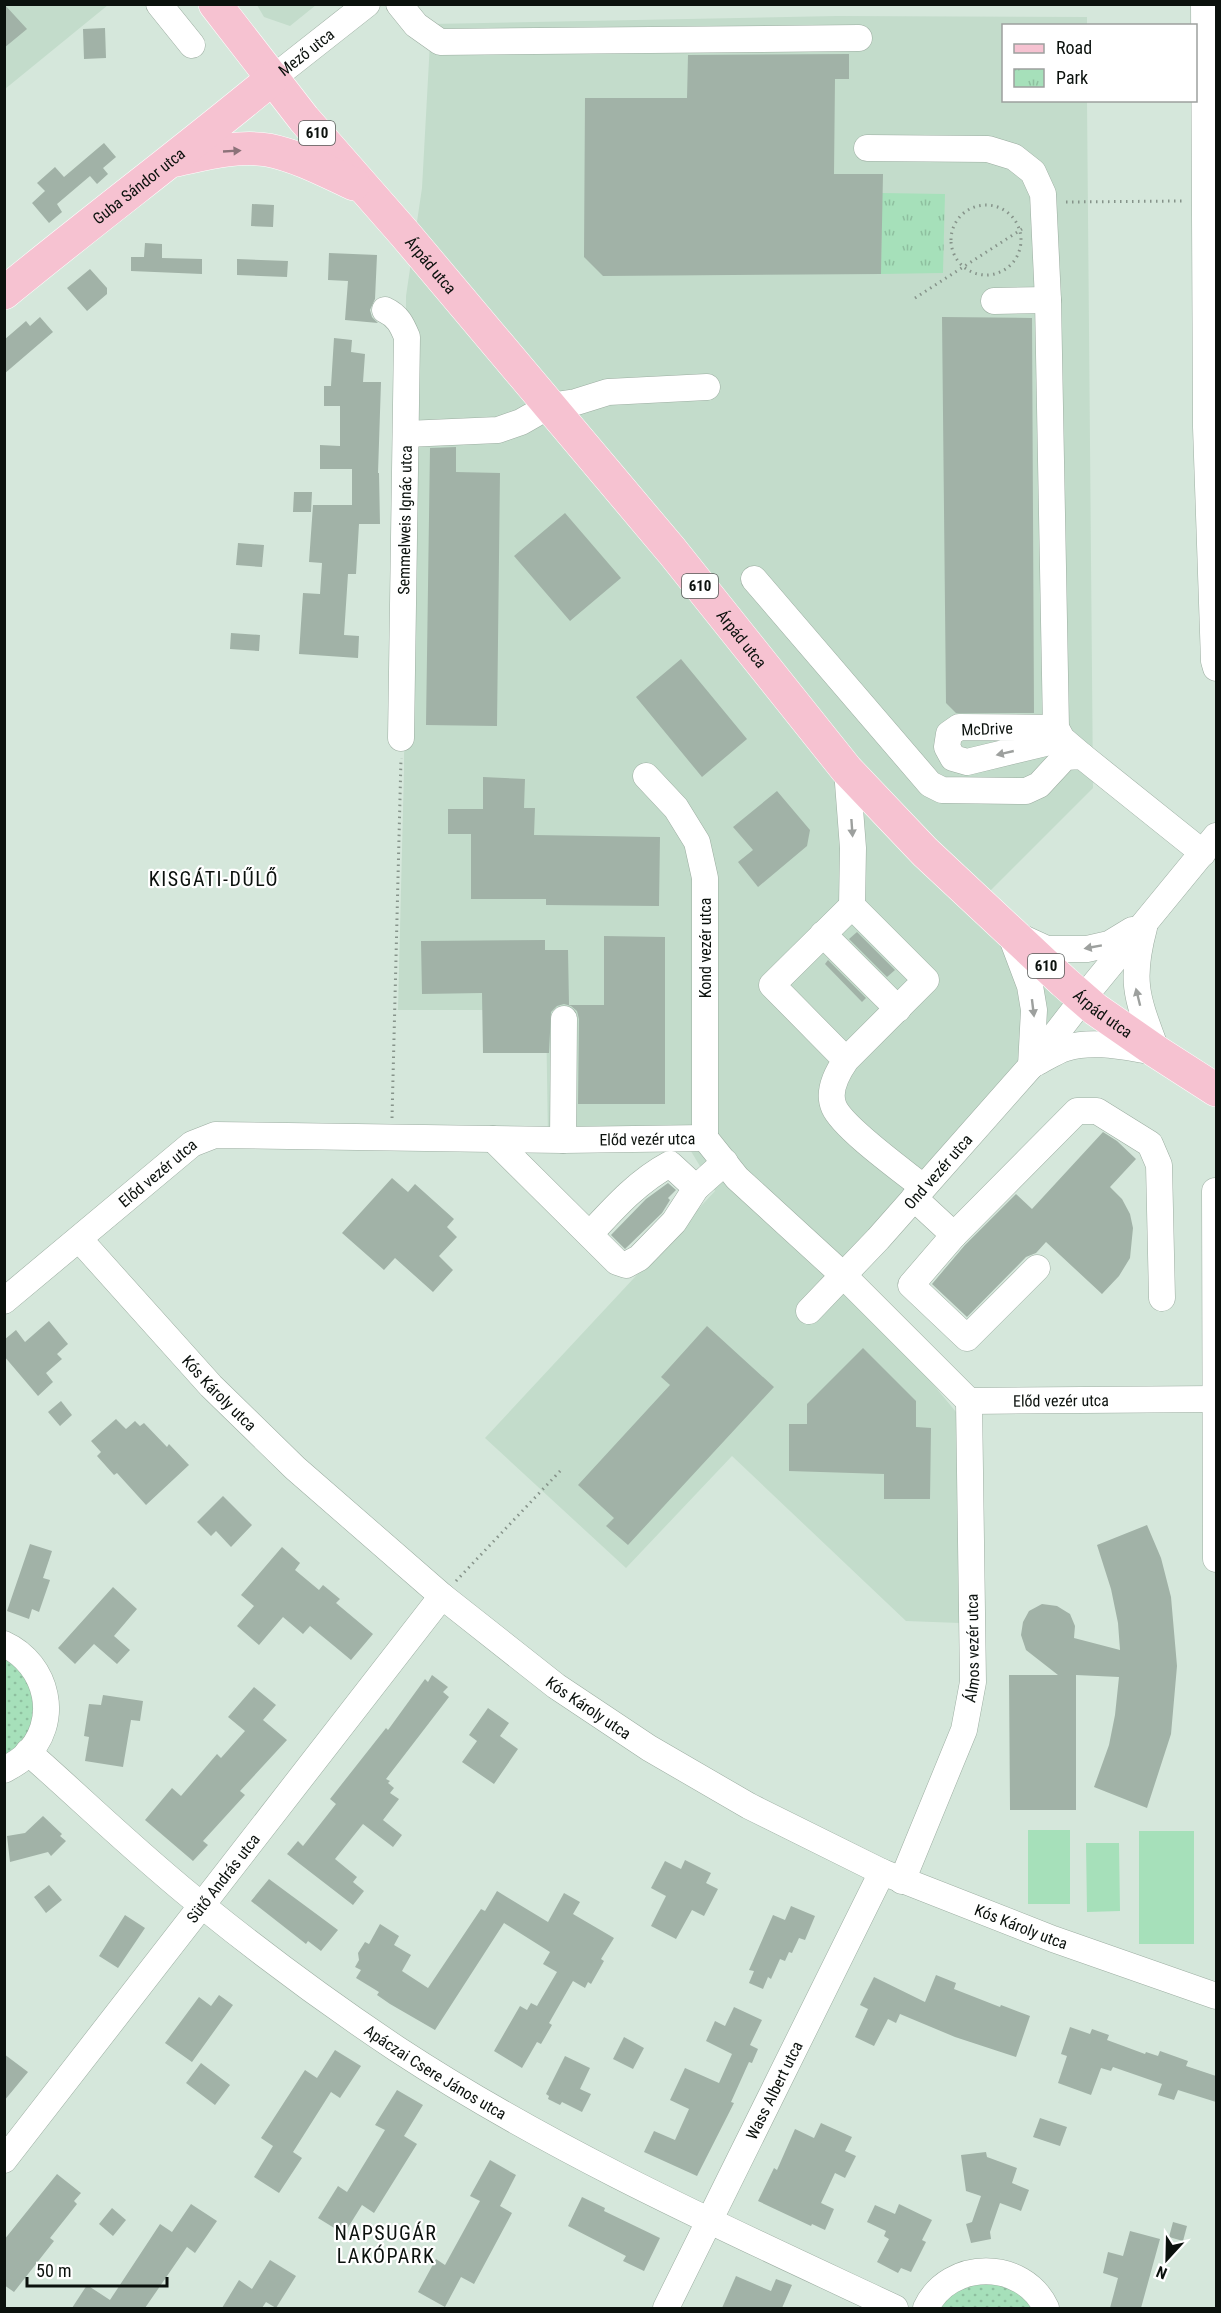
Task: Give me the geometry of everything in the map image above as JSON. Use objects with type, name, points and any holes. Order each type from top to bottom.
[{"type":"main road","name":"610","points":[[215,4],[273,78]]},
{"type":"main road","name":"Guba Sándor utca","points":[[4,293],[174,160],[273,78]]},
{"type":"main road","name":"Árpád utca","points":[[273,78],[362,188],[404,233],[672,551],[847,770],[926,852],[1010,933],[1095,1008],[1216,1090]]},
{"type":"main road","points":[[174,160],[227,150],[266,150],[303,161],[362,188]]},
{"type":"street","points":[[159,4],[192,45]]},
{"type":"street","name":"Mező utca","points":[[273,78],[367,4]]},
{"type":"street","points":[[399,4],[416,25],[440,42],[859,38]]},
{"type":"street","points":[[1204,4],[1206,427],[1216,668]]},
{"type":"street","points":[[867,148],[988,149],[1014,157],[1033,172],[1043,194],[1048,300],[1059,734],[1082,756],[1210,845]]},
{"type":"street","points":[[994,301],[1048,300]]},
{"type":"street","name":"Semmelweis Ignác utca","points":[[385,310],[394,314],[407,337],[401,738]]},
{"type":"street","points":[[406,434],[498,430],[520,422],[549,406],[576,402],[608,392],[707,387]]},
{"type":"street","points":[[754,579],[930,784],[942,790],[1026,791],[1039,785],[1065,757],[1082,756]]},
{"type":"street","points":[[846,1060],[772,985],[852,906],[853,848],[847,770]]},
{"type":"street","name":"Kond vezér utca","points":[[646,776],[676,808],[697,843],[705,878],[705,1138]]},
{"type":"street","name":"Ond vezér utca","points":[[809,1311],[919,1193],[1030,1066],[1210,845]]},
{"type":"street","points":[[852,906],[926,980],[846,1060],[837,1073],[832,1092],[833,1106],[842,1120],[919,1193],[954,1235]]},
{"type":"street","points":[[1010,933],[1047,950],[1087,949],[1109,944],[1145,922]]},
{"type":"street","points":[[1145,922],[1136,956],[1136,986],[1157,1052]]},
{"type":"street","points":[[1010,933],[1030,986],[1034,1010],[1030,1066]]},
{"type":"street","points":[[823,934],[898,1009]]},
{"type":"street","points":[[563,1140],[564,1019]]},
{"type":"street","name":"Ond vezér utca","points":[[1030,1066],[1065,1048],[1082,1046],[1110,1045],[1157,1052]]},
{"type":"street","points":[[1037,1268],[968,1338],[911,1285],[954,1235],[1077,1111],[1097,1112],[1150,1144],[1159,1165],[1162,1298]]},
{"type":"street","name":"Előd vezér utca","points":[[4,1301],[80,1240],[192,1144],[214,1135],[563,1140],[705,1138],[737,1178],[843,1275],[969,1401],[1216,1399]]},
{"type":"street","points":[[493,1139],[617,1262],[626,1264],[639,1258],[674,1222],[696,1188],[725,1162]]},
{"type":"street","points":[[590,1234],[632,1190],[656,1171],[670,1164],[696,1188]]},
{"type":"street","points":[[1215,1191],[1216,1559]]},
{"type":"street","name":"Kós Károly utca","points":[[80,1240],[212,1386],[295,1468],[442,1596],[556,1686],[649,1748],[749,1806],[892,1876],[1053,1939],[1216,1996]]},
{"type":"street","name":"Álmos vezér utca","points":[[892,1876],[964,1730],[973,1682],[969,1401]]},
{"type":"street","name":"Sütő András utca","points":[[4,2160],[442,1596]]},
{"type":"street","points":[[4,1644],[17,1650],[34,1667],[45,1689],[46,1714],[40,1737],[25,1757],[4,1770]]},
{"type":"street","name":"Apáczai Csere János utca","points":[[28,1752],[202,1906],[292,1974],[426,2067],[505,2116],[573,2153],[709,2221],[895,2308]]},
{"type":"street","name":"Wass Albert utca","points":[[666,2308],[709,2221],[892,1876]]},
{"type":"street","points":[[926,2308],[929,2300],[945,2284],[964,2274],[986,2270],[1008,2274],[1027,2284],[1042,2300],[1046,2308]]},
{"type":"path","points":[[915,298],[1063,202],[1205,201]]},
{"type":"path","points":[[985,204],[997,206],[1008,212],[1015,220],[1021,241],[1013,262],[1005,269],[984,274],[963,267],[955,258],[951,246],[951,234],[955,222],[962,213],[985,204]]},
{"type":"path","points":[[392,1137],[401,738]]},
{"type":"path","points":[[442,1596],[562,1469]]},
{"type":"shaded area","points":[[5,5],[108,5],[5,89]]},
{"type":"shaded area","points":[[257,5],[316,5],[290,26],[264,17]]},
{"type":"shaded area","points":[[837,16],[1087,17],[1087,24],[1002,24],[1002,102],[1087,102],[1093,788],[979,902],[840,772],[1081,1000],[843,1275],[956,1412],[960,1623],[906,1621],[732,1456],[626,1568],[485,1438],[715,1191],[683,1138],[548,1140],[546,1010],[398,1010],[404,770],[406,296],[422,188],[431,24]]},
{"type":"green space","points":[[882,193],[945,194],[943,273],[881,274]]},
{"type":"green space","points":[[4,1654],[12,1657],[35,1690],[32,1730],[20,1747],[4,1758]]},
{"type":"green space","points":[[1028,1830],[1070,1830],[1070,1904],[1028,1904]]},
{"type":"green space","points":[[1139,1831],[1194,1831],[1194,1944],[1139,1944]]},
{"type":"green space","points":[[1086,1843],[1119,1843],[1120,1911],[1087,1912]]},
{"type":"green space","points":[[987,2281],[1013,2290],[1034,2308],[938,2308],[959,2289]]},
{"type":"building","points":[[4,4],[27,29],[4,48]]},
{"type":"building","points":[[105,28],[106,58],[84,59],[83,29]]},
{"type":"building","points":[[849,54],[849,79],[835,79],[834,174],[883,174],[881,274],[603,276],[584,257],[585,98],[687,98],[688,55]]},
{"type":"building","points":[[104,143],[116,157],[103,168],[108,174],[97,184],[90,176],[57,204],[62,212],[49,223],[32,203],[45,191],[37,183],[55,167],[64,177]]},
{"type":"building","points":[[252,204],[274,205],[273,227],[251,226]]},
{"type":"building","points":[[145,243],[162,244],[162,258],[202,259],[202,274],[131,271],[131,257],[144,257]]},
{"type":"building","points":[[329,253],[377,255],[375,299],[370,310],[372,317],[378,323],[345,320],[348,281],[328,280]]},
{"type":"building","points":[[237,259],[288,261],[287,277],[237,275]]},
{"type":"building","points":[[90,269],[107,288],[107,294],[87,311],[67,288]]},
{"type":"building","points":[[40,317],[53,332],[4,374],[4,340],[26,321],[30,326]]},
{"type":"building","points":[[942,317],[1032,318],[1034,713],[956,713],[946,703]]},
{"type":"building","points":[[334,338],[352,340],[351,352],[365,354],[363,382],[381,382],[378,473],[380,524],[359,524],[356,574],[348,574],[344,635],[359,636],[358,658],[299,654],[303,593],[320,594],[322,563],[309,562],[313,505],[352,505],[352,469],[320,469],[320,445],[340,446],[340,406],[324,406],[324,386],[331,386]]},
{"type":"building","points":[[456,447],[456,472],[500,473],[497,726],[426,725],[430,448]]},
{"type":"building","points":[[294,492],[312,492],[311,512],[293,512]]},
{"type":"building","points":[[565,513],[621,578],[570,621],[514,556]]},
{"type":"building","points":[[238,543],[264,545],[262,567],[236,565]]},
{"type":"building","points":[[231,633],[260,635],[259,651],[230,649]]},
{"type":"building","points":[[681,659],[747,739],[702,777],[636,697]]},
{"type":"building","points":[[483,777],[525,779],[524,808],[535,808],[534,835],[660,837],[659,906],[546,905],[546,899],[471,899],[471,834],[448,834],[448,809],[483,809]]},
{"type":"building","points":[[777,791],[810,830],[807,846],[758,887],[738,862],[753,850],[733,827]]},
{"type":"building","points":[[857,932],[895,970],[887,977],[849,939]]},
{"type":"building","points":[[604,936],[665,937],[665,1104],[578,1104],[579,1019],[577,1011],[571,1006],[564,1004],[557,1006],[551,1012],[549,1053],[483,1053],[482,993],[422,994],[421,941],[545,940],[545,950],[568,950],[569,1005],[604,1005]]},
{"type":"building","points":[[828,960],[866,998],[862,1002],[825,964]]},
{"type":"building","points":[[1103,1132],[1117,1141],[1136,1159],[1110,1187],[1122,1199],[1130,1214],[1133,1228],[1130,1258],[1119,1276],[1102,1294],[1046,1242],[1036,1253],[1026,1257],[967,1317],[932,1284],[965,1245],[1016,1194],[1032,1209]]},
{"type":"building","points":[[392,1178],[408,1192],[415,1184],[454,1219],[447,1227],[457,1237],[439,1256],[453,1270],[433,1292],[395,1258],[384,1270],[342,1233]]},
{"type":"building","points":[[668,1183],[676,1190],[668,1198],[670,1200],[662,1213],[625,1249],[611,1235],[646,1199]]},
{"type":"building","points":[[49,1321],[68,1344],[57,1354],[62,1359],[46,1373],[53,1382],[38,1396],[4,1356],[4,1340],[16,1330],[25,1342]]},
{"type":"building","points":[[707,1326],[774,1387],[628,1545],[606,1526],[614,1518],[578,1485],[670,1385],[661,1377]]},
{"type":"building","points":[[863,1348],[916,1401],[916,1427],[931,1428],[930,1499],[884,1499],[884,1474],[789,1471],[789,1424],[807,1424],[807,1404]]},
{"type":"building","points":[[61,1401],[72,1415],[60,1426],[48,1412]]},
{"type":"building","points":[[116,1419],[126,1429],[135,1421],[140,1426],[144,1423],[167,1447],[169,1444],[189,1465],[146,1505],[117,1473],[114,1475],[97,1456],[101,1452],[91,1441]]},
{"type":"building","points":[[223,1496],[252,1525],[231,1547],[216,1531],[211,1536],[197,1522]]},
{"type":"building","points":[[1147,1525],[1161,1558],[1171,1597],[1177,1666],[1171,1734],[1147,1808],[1094,1787],[1109,1745],[1119,1677],[1076,1675],[1076,1810],[1010,1810],[1009,1675],[1058,1675],[1026,1650],[1021,1635],[1023,1622],[1029,1611],[1042,1604],[1057,1606],[1070,1614],[1075,1626],[1074,1638],[1120,1650],[1118,1623],[1111,1589],[1097,1545]]},
{"type":"building","points":[[30,1544],[52,1551],[43,1578],[50,1580],[39,1612],[32,1609],[29,1619],[7,1611]]},
{"type":"building","points":[[282,1547],[300,1563],[295,1570],[319,1590],[323,1585],[340,1599],[336,1603],[373,1634],[351,1660],[310,1626],[303,1634],[283,1617],[259,1645],[237,1626],[254,1606],[241,1595]]},
{"type":"building","points":[[113,1587],[137,1609],[114,1636],[130,1650],[117,1664],[94,1644],[75,1664],[58,1648]]},
{"type":"building","points":[[432,1675],[448,1687],[443,1692],[449,1697],[386,1779],[394,1788],[390,1793],[399,1799],[383,1820],[402,1835],[393,1847],[363,1824],[335,1859],[357,1877],[353,1882],[364,1891],[353,1905],[287,1854],[298,1841],[303,1846],[336,1804],[330,1799],[386,1728],[388,1730],[425,1679],[428,1682]]},
{"type":"building","points":[[254,1687],[276,1705],[263,1720],[287,1740],[240,1791],[245,1795],[203,1841],[208,1845],[193,1861],[145,1820],[172,1788],[181,1796],[217,1754],[221,1758],[245,1731],[228,1717]]},
{"type":"building","points":[[103,1695],[143,1701],[140,1721],[131,1720],[123,1767],[85,1761],[89,1737],[84,1736],[89,1704],[101,1705]]},
{"type":"building","points":[[488,1708],[509,1723],[500,1736],[518,1749],[494,1784],[462,1762],[477,1741],[469,1735]]},
{"type":"building","points":[[43,1816],[66,1841],[51,1856],[48,1852],[10,1862],[7,1836],[25,1833]]},
{"type":"building","points":[[685,1860],[711,1873],[706,1883],[718,1889],[704,1916],[692,1910],[676,1939],[651,1926],[666,1896],[651,1888],[665,1861],[681,1869]]},
{"type":"building","points":[[269,1879],[338,1930],[321,1951],[308,1941],[306,1944],[251,1901]]},
{"type":"building","points":[[49,1885],[62,1900],[46,1913],[34,1897]]},
{"type":"building","points":[[497,1891],[548,1922],[564,1893],[580,1902],[573,1914],[614,1938],[601,1959],[604,1961],[591,1984],[588,1982],[585,1988],[573,1981],[549,2023],[552,2025],[541,2044],[537,2042],[522,2068],[494,2051],[520,2006],[527,2010],[531,2003],[537,2006],[557,1972],[543,1964],[550,1952],[504,1923],[435,2030],[390,2004],[377,1995],[379,1992],[356,1978],[361,1970],[355,1967],[359,1960],[358,1953],[365,1942],[369,1944],[380,1924],[399,1936],[394,1945],[411,1955],[402,1971],[428,1988],[481,1909],[485,1911]]},
{"type":"building","points":[[791,1906],[815,1916],[805,1940],[799,1938],[792,1953],[789,1952],[785,1961],[780,1959],[771,1979],[768,1977],[763,1989],[749,1983],[754,1971],[749,1970],[773,1915],[785,1920]]},
{"type":"building","points":[[125,1915],[145,1928],[118,1968],[99,1956]]},
{"type":"building","points":[[936,1975],[956,1983],[954,1989],[1030,2016],[1016,2057],[955,2037],[900,2014],[896,2023],[888,2019],[874,2046],[855,2037],[868,2009],[860,2005],[874,1977],[925,2002]]},
{"type":"building","points":[[219,1995],[233,2005],[192,2062],[165,2043],[199,1997],[211,2006]]},
{"type":"building","points":[[734,2007],[762,2020],[750,2045],[758,2049],[752,2063],[749,2062],[731,2102],[734,2103],[697,2176],[644,2152],[654,2131],[675,2140],[689,2109],[670,2100],[685,2068],[719,2083],[732,2054],[706,2041],[715,2021],[725,2026]]},
{"type":"building","points":[[1070,2027],[1090,2034],[1092,2029],[1109,2035],[1107,2040],[1145,2054],[1146,2052],[1158,2056],[1160,2051],[1188,2061],[1186,2066],[1216,2076],[1216,2102],[1178,2090],[1174,2100],[1158,2095],[1162,2084],[1113,2067],[1111,2071],[1101,2068],[1091,2095],[1058,2083],[1067,2056],[1061,2054]]},
{"type":"building","points":[[624,2037],[644,2048],[633,2069],[613,2059]]},
{"type":"building","points":[[335,2050],[361,2066],[340,2098],[331,2092],[293,2152],[302,2158],[279,2193],[254,2177],[273,2146],[261,2138],[305,2070],[317,2078]]},
{"type":"building","points":[[4,2054],[28,2072],[4,2101]]},
{"type":"building","points":[[565,2056],[590,2068],[580,2089],[591,2094],[582,2112],[562,2102],[560,2105],[548,2099],[549,2096],[546,2094]]},
{"type":"building","points":[[201,2063],[230,2085],[215,2105],[186,2083]]},
{"type":"building","points":[[397,2090],[423,2105],[404,2136],[417,2144],[374,2213],[362,2205],[344,2234],[318,2218],[338,2186],[347,2192],[385,2130],[375,2125]]},
{"type":"building","points":[[1040,2118],[1067,2127],[1060,2146],[1033,2137]]},
{"type":"building","points":[[821,2123],[852,2137],[845,2151],[856,2156],[845,2178],[835,2173],[821,2203],[834,2209],[825,2230],[812,2224],[811,2226],[758,2201],[774,2168],[777,2170],[795,2129],[814,2138]]},
{"type":"building","points":[[986,2152],[987,2157],[1017,2168],[1012,2183],[1029,2190],[1021,2211],[1000,2203],[990,2232],[991,2239],[971,2243],[966,2224],[972,2222],[981,2196],[966,2191],[961,2155]]},
{"type":"building","points":[[490,2160],[516,2175],[500,2206],[512,2213],[474,2284],[461,2277],[445,2307],[418,2292],[436,2259],[445,2265],[480,2201],[470,2196]]},
{"type":"building","points":[[57,2174],[81,2193],[74,2201],[77,2204],[50,2238],[54,2241],[14,2292],[4,2285],[4,2240]]},
{"type":"building","points":[[582,2197],[605,2208],[604,2211],[660,2238],[644,2271],[623,2261],[626,2256],[568,2226]]},
{"type":"building","points":[[191,2204],[217,2221],[195,2253],[187,2247],[145,2308],[72,2308],[87,2285],[110,2300],[160,2224],[172,2232]]},
{"type":"building","points":[[899,2204],[932,2220],[922,2240],[926,2242],[911,2272],[901,2268],[898,2273],[877,2262],[889,2239],[884,2236],[886,2231],[867,2222],[875,2205],[895,2214]]},
{"type":"building","points":[[112,2208],[126,2220],[113,2236],[99,2224]]},
{"type":"building","points":[[1173,2222],[1187,2226],[1183,2241],[1169,2237]]},
{"type":"building","points":[[1130,2231],[1160,2239],[1141,2308],[1110,2308],[1118,2278],[1103,2273],[1108,2252],[1123,2256]]},
{"type":"building","points":[[270,2260],[296,2276],[276,2308],[266,2302],[262,2308],[222,2308],[239,2280],[252,2289]]},
{"type":"building","points":[[736,2276],[771,2291],[776,2279],[792,2285],[782,2308],[722,2308]]},
{"type":"district","name":"KISGÁTI-DŰLŐ","points":[[214,879]]},
{"type":"district","name":"NAPSUGÁR LAKÓPARK","points":[[386,2244]]}]
